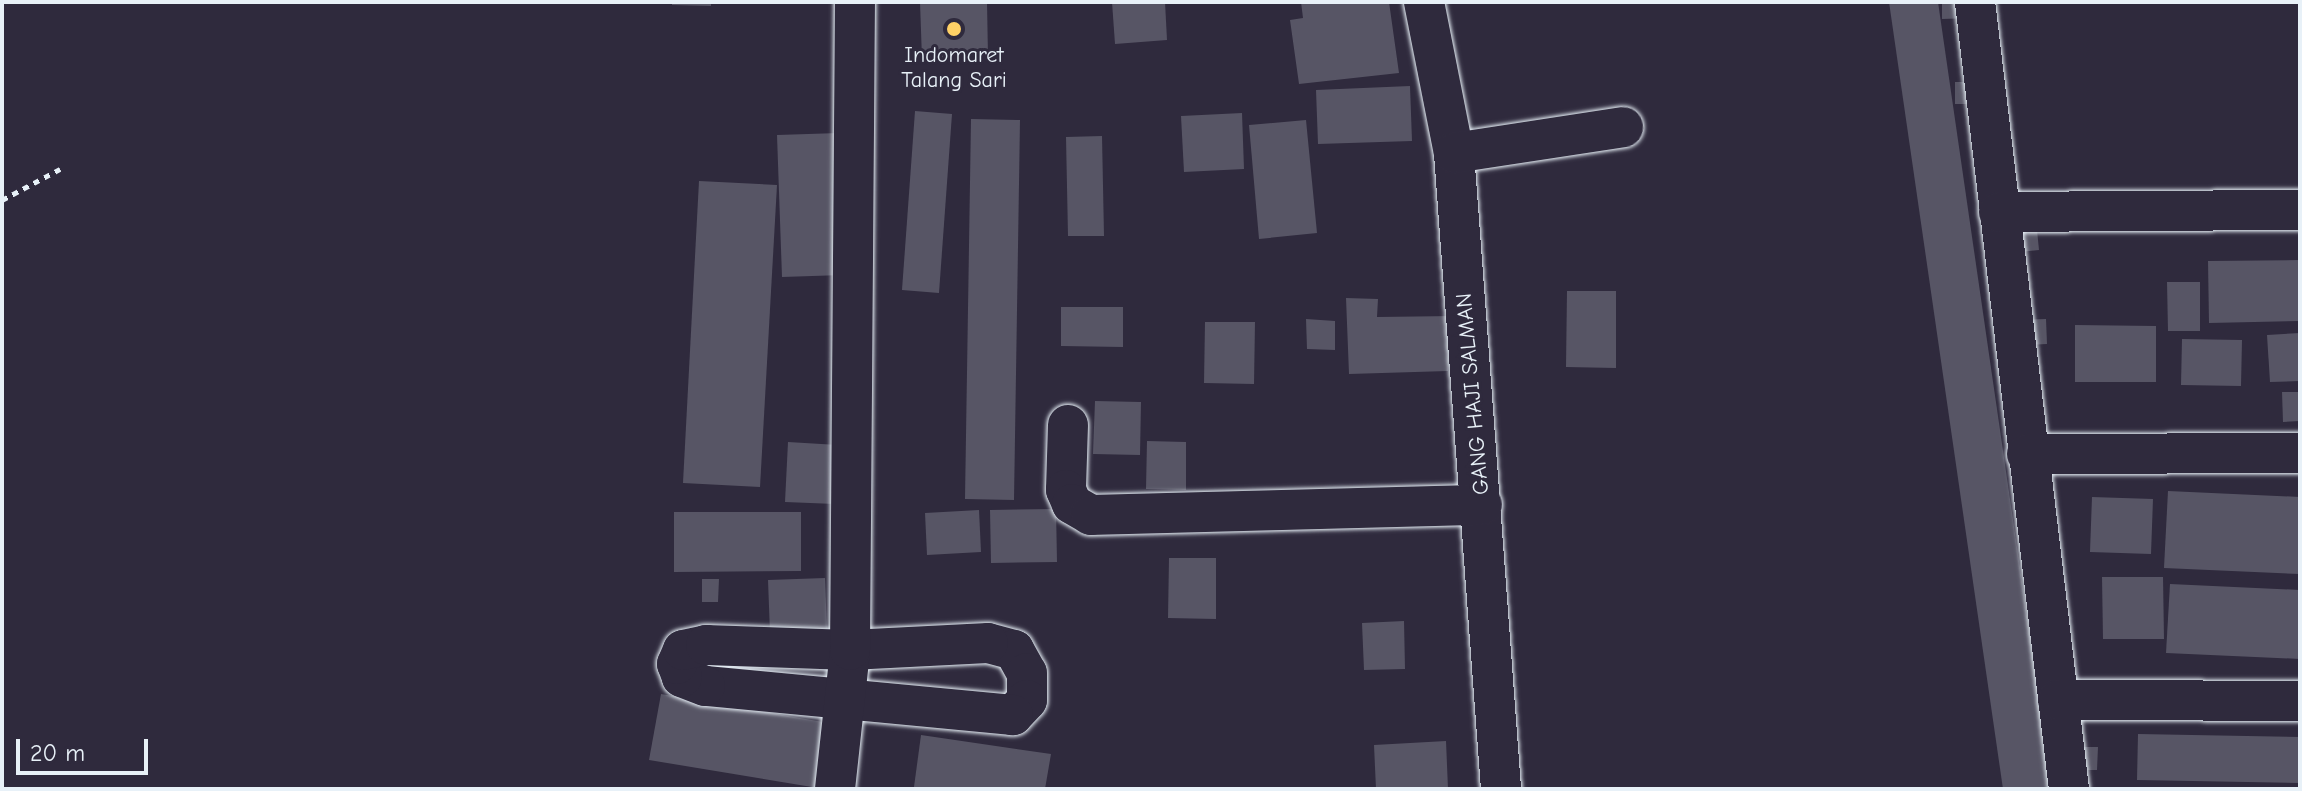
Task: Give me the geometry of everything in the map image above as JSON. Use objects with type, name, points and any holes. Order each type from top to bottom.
[{"type":"street","points":[[835,789],[847,703],[850,650],[855,2]]},
{"type":"street","name":"GANG HAJI SALMAN","points":[[1424,2],[1454,153],[1501,789]]},
{"type":"street","points":[[1975,2],[2069,789]]},
{"type":"street","points":[[1454,153],[1623,127]]},
{"type":"street","points":[[1999,212],[2300,210]]},
{"type":"street","points":[[1068,425],[1066,490],[1072,504],[1091,515],[1482,505]]},
{"type":"street","points":[[2027,454],[2300,453]]},
{"type":"street","points":[[1003,644],[1022,659],[1029,686],[1022,710],[1005,717],[705,686],[682,677],[677,664],[683,650],[706,645],[850,650],[1003,644]]},
{"type":"street","points":[[2058,700],[2300,701]]},
{"type":"path","points":[[2,200],[60,169]]},
{"type":"building","points":[[672,2],[711,2],[711,6],[672,5]]},
{"type":"building","name":"Indomaret Talang Sari","points":[[920,2],[987,2],[988,57],[922,59]]},
{"type":"building","points":[[1112,2],[1165,2],[1167,40],[1115,44]]},
{"type":"building","points":[[1301,2],[1389,2],[1399,73],[1299,84],[1290,20],[1303,18]]},
{"type":"building","points":[[1889,2],[1938,2],[2052,789],[2003,789]]},
{"type":"building","points":[[1942,2],[1973,2],[1974,18],[1942,19]]},
{"type":"building","points":[[1955,82],[1982,82],[1982,104],[1955,104]]},
{"type":"building","points":[[1410,86],[1412,141],[1318,144],[1316,90]]},
{"type":"building","points":[[915,111],[952,114],[939,293],[902,290]]},
{"type":"building","points":[[1242,113],[1244,169],[1184,172],[1181,116]]},
{"type":"building","points":[[971,119],[1020,120],[1014,500],[965,499]]},
{"type":"building","points":[[1306,120],[1317,233],[1259,239],[1249,125]]},
{"type":"building","points":[[839,133],[843,275],[782,277],[777,135]]},
{"type":"building","points":[[1102,136],[1104,236],[1068,236],[1066,137]]},
{"type":"building","points":[[699,181],[777,185],[760,487],[683,483]]},
{"type":"building","points":[[2036,220],[2039,250],[2010,253],[2007,223]]},
{"type":"building","points":[[2300,260],[2300,321],[2209,323],[2208,261]]},
{"type":"building","points":[[2167,282],[2200,282],[2200,331],[2168,331]]},
{"type":"building","points":[[1567,291],[1616,291],[1616,368],[1566,367]]},
{"type":"building","points":[[1346,298],[1378,299],[1377,317],[1454,316],[1448,371],[1349,374]]},
{"type":"building","points":[[1061,307],[1123,307],[1123,347],[1061,346]]},
{"type":"building","points":[[1306,319],[1335,321],[1335,350],[1307,349]]},
{"type":"building","points":[[2046,319],[2047,344],[2023,345],[2022,320]]},
{"type":"building","points":[[1205,322],[1255,322],[1254,384],[1204,383]]},
{"type":"building","points":[[2075,325],[2156,326],[2156,382],[2075,382]]},
{"type":"building","points":[[2300,333],[2300,381],[2270,382],[2267,335]]},
{"type":"building","points":[[2182,339],[2242,340],[2241,386],[2181,385]]},
{"type":"building","points":[[2282,392],[2300,392],[2300,421],[2283,422]]},
{"type":"building","points":[[1095,401],[1141,402],[1140,455],[1093,454]]},
{"type":"building","points":[[1147,441],[1186,442],[1186,490],[1146,489]]},
{"type":"building","points":[[788,442],[838,445],[835,504],[785,502]]},
{"type":"building","points":[[2168,491],[2300,497],[2300,574],[2164,568]]},
{"type":"building","points":[[2092,497],[2153,499],[2151,554],[2090,552]]},
{"type":"building","points":[[1056,509],[1057,562],[991,563],[990,510]]},
{"type":"building","points":[[979,510],[981,552],[927,555],[925,513]]},
{"type":"building","points":[[674,512],[801,512],[801,571],[674,572]]},
{"type":"building","points":[[1169,558],[1216,558],[1216,619],[1168,618]]},
{"type":"building","points":[[2102,577],[2163,577],[2164,639],[2103,639]]},
{"type":"building","points":[[825,578],[827,631],[770,633],[768,580]]},
{"type":"building","points":[[702,579],[719,579],[718,602],[702,602]]},
{"type":"building","points":[[2170,584],[2300,590],[2300,659],[2166,653]]},
{"type":"building","points":[[1404,621],[1405,669],[1364,670],[1362,623]]},
{"type":"building","points":[[661,694],[829,723],[818,788],[649,760]]},
{"type":"building","points":[[2138,734],[2300,737],[2300,783],[2137,780]]},
{"type":"building","points":[[921,735],[1051,754],[1045,789],[914,787]]},
{"type":"building","points":[[1446,741],[1448,789],[1376,789],[1374,745]]},
{"type":"building","points":[[2072,747],[2098,747],[2097,770],[2072,770]]},
{"type":"place","name":"Indomaret Talang Sari","points":[[954,29]]}]
